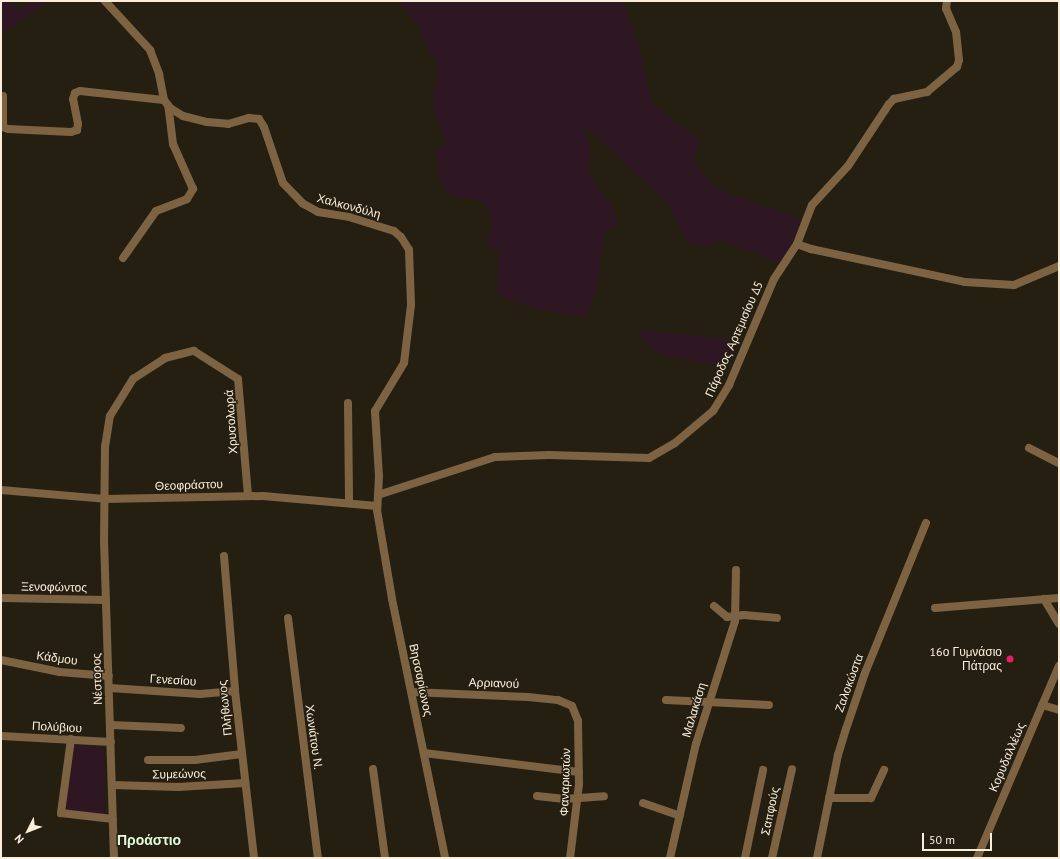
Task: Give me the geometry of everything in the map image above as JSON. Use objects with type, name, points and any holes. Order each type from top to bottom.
[{"type":"street","points":[[105,1],[150,50],[159,74],[166,102],[173,144],[193,189],[187,199],[156,211],[123,258]]},
{"type":"street","name":"Πάροδος Αρτεμισίου Δ5","points":[[378,495],[495,457],[550,455],[641,458],[664,451],[718,405],[767,292],[797,244],[812,205],[848,166],[889,104],[894,99],[927,92],[957,67],[959,60],[956,32],[946,9],[947,1]]},
{"type":"street","points":[[3,96],[3,127],[71,132],[77,130],[78,124],[73,99],[74,93],[80,90],[166,102]]},
{"type":"street","name":"Χαλκονδύλη","points":[[166,102],[183,116],[207,122],[228,124],[249,118],[259,119],[264,127],[281,178],[302,203],[318,212],[349,217],[387,229],[404,241],[411,265],[411,312],[403,366],[375,411],[378,495],[377,506]]},
{"type":"street","points":[[797,244],[811,249],[965,282],[1014,285],[1059,266]]},
{"type":"street","name":"Χρυσολωρά","points":[[104,499],[105,447],[110,416],[133,380],[165,358],[194,351],[225,370],[240,382],[248,495]]},
{"type":"street","points":[[348,403],[349,503]]},
{"type":"street","points":[[1029,448],[1059,463]]},
{"type":"street","name":"Θεοφράστου","points":[[1,490],[104,499],[248,495],[377,506]]},
{"type":"street","name":"Νέστορος","points":[[104,499],[114,858]]},
{"type":"street","name":"Βησσαρίωνος","points":[[377,506],[392,599],[445,858]]},
{"type":"street","name":"Ζαλοκώστα","points":[[817,858],[838,755],[862,682],[926,523]]},
{"type":"street","name":"Πλήθωνος","points":[[224,556],[235,691],[254,858]]},
{"type":"street","name":"Μαλακάση","points":[[670,858],[694,751],[736,616],[736,570]]},
{"type":"street","name":"Ξενοφώντος","points":[[1,598],[106,600]]},
{"type":"street","points":[[935,608],[1059,598]]},
{"type":"street","points":[[1044,599],[1059,624]]},
{"type":"street","points":[[714,606],[725,617],[736,616],[777,618]]},
{"type":"street","name":"Χωνιάτου Ν.","points":[[288,618],[318,858]]},
{"type":"street","name":"Κάδμου","points":[[1,660],[60,672],[109,676]]},
{"type":"street","name":"Κορυδαλλέως","points":[[977,858],[1059,666]]},
{"type":"street","name":"Γενεσίου","points":[[110,688],[200,694],[235,691]]},
{"type":"street","name":"Αρριανού","points":[[412,692],[535,697],[564,702],[574,708]]},
{"type":"street","points":[[666,700],[769,705]]},
{"type":"street","points":[[1042,705],[1059,710]]},
{"type":"street","name":"Φαναριωτών","points":[[570,858],[578,798],[579,772],[578,720],[574,708]]},
{"type":"street","points":[[111,725],[181,728]]},
{"type":"street","name":"Πολύβιου","points":[[1,736],[111,742]]},
{"type":"street","points":[[71,739],[61,813],[113,819]]},
{"type":"street","points":[[424,753],[579,772]]},
{"type":"street","points":[[148,760],[195,760],[242,754]]},
{"type":"street","name":"Σαπφούς","points":[[772,858],[792,768]]},
{"type":"street","points":[[373,769],[385,858]]},
{"type":"street","points":[[745,858],[763,770]]},
{"type":"street","points":[[829,798],[871,798],[884,770]]},
{"type":"street","name":"Συμεώνος","points":[[113,785],[178,787],[245,783]]},
{"type":"street","points":[[536,796],[565,799],[604,796]]},
{"type":"street","points":[[644,803],[680,816]]},
{"type":"shaded area","points":[[1,1],[7,1],[20,10],[32,1],[49,1],[1,36]]},
{"type":"shaded area","points":[[399,1],[624,1],[640,52],[652,104],[699,140],[694,162],[714,187],[801,220],[791,246],[780,263],[722,241],[705,246],[688,243],[667,202],[581,123],[591,148],[587,170],[614,209],[617,225],[604,235],[596,290],[586,317],[538,309],[507,300],[497,292],[498,251],[486,243],[492,230],[488,208],[481,201],[450,195],[441,187],[437,156],[434,154],[445,141],[434,108],[433,99],[438,76],[436,63],[416,23]]},
{"type":"shaded area","points":[[638,330],[741,340],[725,367],[659,354],[644,342]]},
{"type":"shaded area","points":[[74,744],[104,748],[105,815],[65,811]]},
{"type":"place","name":"16ο Γυμνάσιο Πάτρας","points":[[1010,659]]},
{"type":"district","name":"Προάστιο","points":[[149,840]]}]
